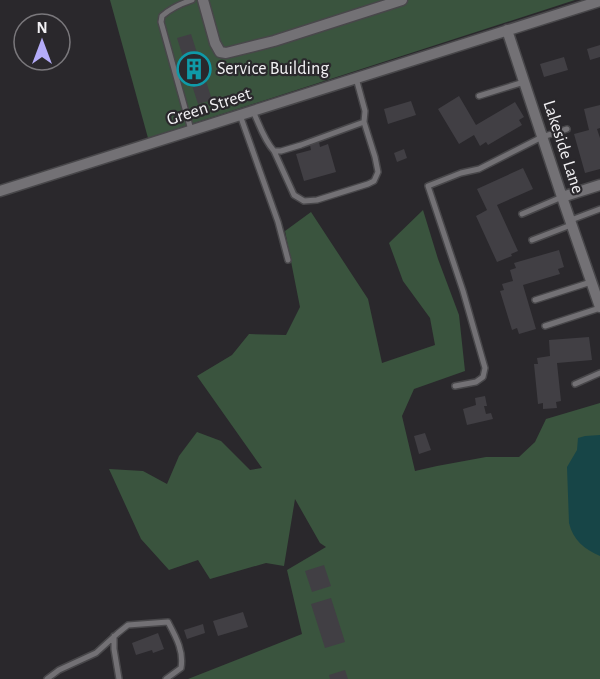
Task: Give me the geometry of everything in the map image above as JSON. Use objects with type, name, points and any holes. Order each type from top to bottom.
[{"type":"street","points":[[202,0],[215,43],[220,52],[226,53],[274,41],[402,0]]},
{"type":"street","name":"Green Street","points":[[0,191],[600,1]]},
{"type":"street","name":"Lakeside Lane","points":[[507,30],[600,308]]},
{"type":"street","points":[[562,198],[600,185]]},
{"type":"lane","points":[[190,130],[161,22],[162,16],[168,10],[192,0]]},
{"type":"lane","points":[[253,111],[294,195],[304,201],[317,200],[368,184],[374,181],[378,172],[364,122],[365,111],[356,78]]},
{"type":"lane","points":[[478,96],[524,82]]},
{"type":"lane","points":[[240,115],[278,222],[288,260]]},
{"type":"lane","points":[[274,151],[301,145],[364,122]]},
{"type":"lane","points":[[455,386],[476,382],[483,377],[485,368],[463,291],[428,186],[461,173],[479,169],[542,137],[567,129]]},
{"type":"lane","points":[[522,214],[562,198]]},
{"type":"lane","points":[[532,240],[600,209]]},
{"type":"lane","points":[[536,300],[591,282]]},
{"type":"lane","points":[[544,326],[600,308]]},
{"type":"lane","points":[[575,384],[600,373]]},
{"type":"lane","points":[[47,679],[59,670],[96,653],[128,625],[168,622],[177,639],[183,659],[181,668],[166,679]]},
{"type":"lane","points":[[114,636],[119,679]]},
{"type":"green space","points":[[110,0],[575,0],[148,138]]},
{"type":"green space","points":[[423,210],[459,315],[465,371],[414,389],[402,416],[415,471],[486,457],[519,457],[535,442],[546,419],[600,403],[600,679],[188,679],[302,634],[287,570],[326,547],[320,543],[295,499],[284,566],[266,563],[210,579],[198,560],[169,570],[141,539],[109,469],[143,471],[167,484],[179,456],[197,432],[221,441],[250,470],[262,468],[197,376],[232,355],[249,334],[286,335],[300,307],[285,231],[311,212],[368,299],[382,363],[435,345],[430,318],[403,281],[389,243]]},
{"type":"water","points":[[600,435],[600,556],[580,543],[571,529],[567,467],[577,450],[578,438]]},
{"type":"building","name":"Service Building","points":[[191,34],[212,100],[198,104],[177,38]]},
{"type":"building","points":[[600,45],[600,57],[590,60],[587,49]]},
{"type":"building","points":[[564,57],[568,70],[544,77],[540,64]]},
{"type":"building","points":[[459,96],[476,125],[515,102],[524,117],[519,120],[522,125],[488,145],[486,142],[480,146],[474,135],[459,144],[438,109]]},
{"type":"building","points":[[411,101],[416,115],[388,124],[384,109]]},
{"type":"building","points":[[600,105],[600,128],[597,129],[600,138],[600,169],[585,173],[574,134],[589,130],[584,109]]},
{"type":"building","points":[[319,142],[320,147],[328,144],[336,172],[304,181],[296,154],[311,150],[310,145]]},
{"type":"building","points":[[404,149],[407,158],[397,162],[394,153]]},
{"type":"building","points":[[523,168],[533,189],[497,205],[518,251],[497,262],[476,216],[487,210],[477,189]]},
{"type":"building","points":[[559,250],[564,267],[558,269],[560,274],[523,285],[536,329],[519,334],[517,328],[512,330],[500,291],[504,290],[502,284],[513,281],[510,270],[516,268],[514,263]]},
{"type":"building","points":[[589,337],[592,360],[557,363],[561,401],[556,402],[557,408],[543,409],[543,403],[538,404],[534,364],[538,364],[537,358],[550,356],[549,340]]},
{"type":"building","points":[[485,396],[486,414],[491,413],[493,419],[467,425],[463,409],[476,405],[475,398]]},
{"type":"building","points":[[425,433],[431,450],[419,454],[414,436]]},
{"type":"building","points":[[324,565],[331,586],[312,592],[305,571]]},
{"type":"building","points":[[331,598],[345,642],[325,648],[311,604]]},
{"type":"building","points":[[243,612],[248,627],[218,636],[213,621]]},
{"type":"building","points":[[203,624],[205,633],[187,639],[184,630]]},
{"type":"building","points":[[158,633],[164,649],[136,655],[132,643]]},
{"type":"building","points":[[345,670],[348,679],[330,679],[329,675]]},
{"type":"place","name":"Service Building","points":[[194,69]]}]
